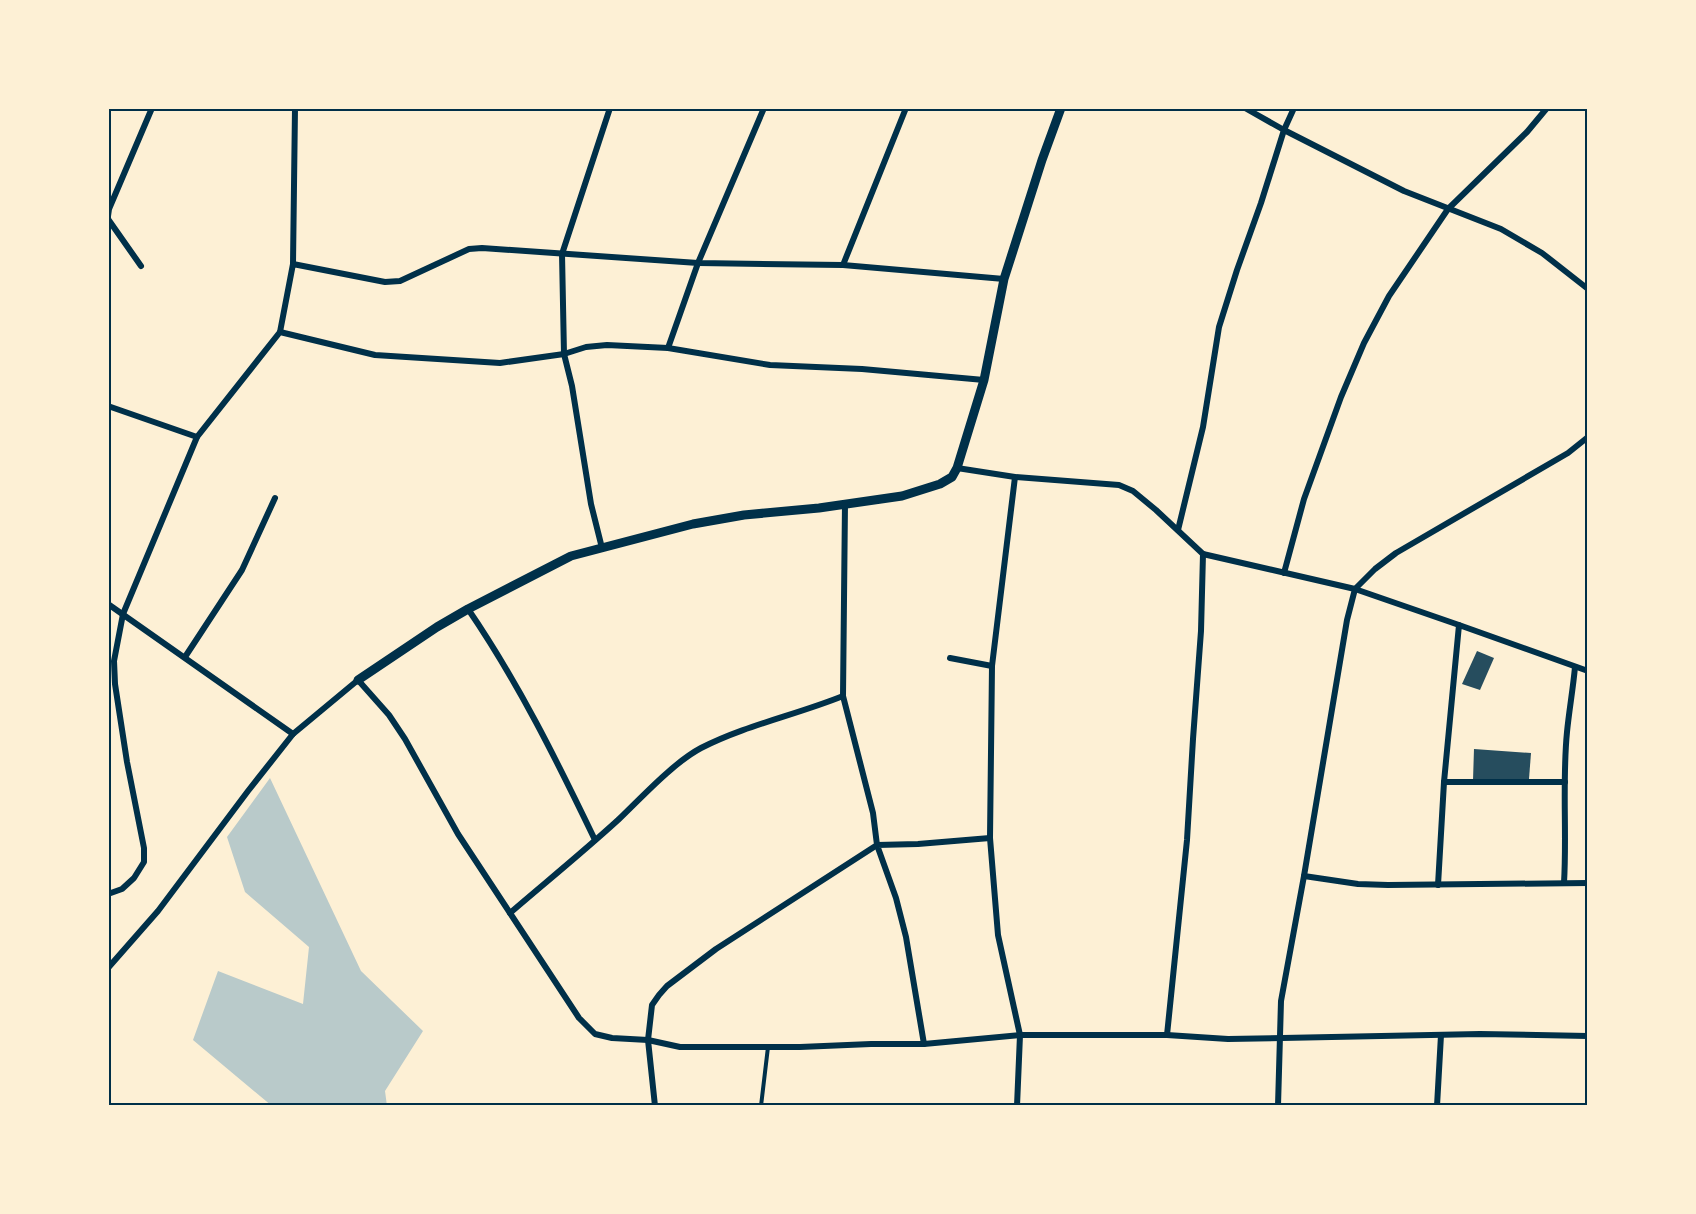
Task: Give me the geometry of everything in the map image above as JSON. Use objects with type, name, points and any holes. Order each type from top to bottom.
[{"type":"main road","points":[[358,680],[437,627],[571,556],[693,524],[744,515],[819,508],[902,496],[940,484],[952,477],[957,468],[984,380],[1004,279],[1061,108]]},
{"type":"street","points":[[141,266],[108,218],[109,209],[152,108]]},
{"type":"street","points":[[108,894],[122,889],[134,878],[144,862],[144,848],[127,762],[114,661],[123,614],[197,437],[280,332],[293,264],[295,108]]},
{"type":"street","points":[[602,548],[591,504],[572,386],[564,354],[562,254],[610,108]]},
{"type":"street","points":[[668,348],[698,263],[764,108]]},
{"type":"street","points":[[843,265],[906,108]]},
{"type":"street","points":[[1245,108],[1404,191],[1502,229],[1542,253],[1588,289]]},
{"type":"street","points":[[1178,530],[1203,427],[1219,327],[1284,130],[1294,108]]},
{"type":"street","points":[[1284,573],[1308,489],[1341,397],[1364,343],[1389,296],[1448,209],[1527,132],[1547,108]]},
{"type":"street","points":[[293,264],[386,282],[399,281],[469,249],[482,248],[698,263],[843,265],[1004,279]]},
{"type":"street","points":[[280,332],[358,352],[386,356],[500,363],[607,345],[668,348],[770,365],[862,369],[984,380]]},
{"type":"street","points":[[108,406],[197,437]]},
{"type":"street","points":[[1278,1106],[1278,1038],[1281,1001],[1347,620],[1355,589],[1375,569],[1396,553],[1568,453],[1588,437]]},
{"type":"street","points":[[957,468],[1015,477],[1119,484],[1133,491],[1156,510],[1203,554],[1355,589],[1588,671]]},
{"type":"street","points":[[1015,477],[992,666],[990,838],[998,935],[1020,1035],[1017,1106]]},
{"type":"street","points":[[185,657],[242,570],[275,498]]},
{"type":"street","points":[[845,503],[843,696],[873,813],[878,845],[906,937],[924,1044]]},
{"type":"street","points":[[1167,1035],[1187,840],[1201,631],[1203,554]]},
{"type":"street","points":[[108,604],[293,734]]},
{"type":"street","points":[[468,609],[494,646],[520,693],[560,767],[595,840]]},
{"type":"street","points":[[1438,885],[1444,782],[1459,625]]},
{"type":"street","points":[[950,658],[992,666]]},
{"type":"street","points":[[1564,883],[1567,733],[1575,667]]},
{"type":"street","points":[[108,968],[158,911],[293,734],[358,680],[405,739],[458,834],[579,1018],[595,1034],[612,1038],[648,1040],[680,1047],[924,1044],[1020,1035],[1167,1035],[1228,1039],[1441,1035],[1588,1036]]},
{"type":"street","points":[[510,913],[595,840],[682,760],[700,748],[739,731],[843,696]]},
{"type":"street","points":[[1444,782],[1565,782]]},
{"type":"street","points":[[656,1106],[648,1040],[652,1005],[667,986],[716,949],[878,845],[990,838]]},
{"type":"street","points":[[1304,876],[1358,884],[1588,883]]},
{"type":"street","points":[[1437,1106],[1441,1035]]},
{"type":"lane","points":[[761,1106],[768,1047]]},
{"type":"shaded area","points":[[270,778],[361,971],[423,1031],[385,1091],[387,1106],[272,1106],[193,1040],[218,971],[303,1004],[309,947],[245,892],[227,837]]},
{"type":"building","points":[[1477,651],[1494,658],[1480,690],[1462,684]]},
{"type":"building","points":[[1474,749],[1531,753],[1529,779],[1473,780]]}]
